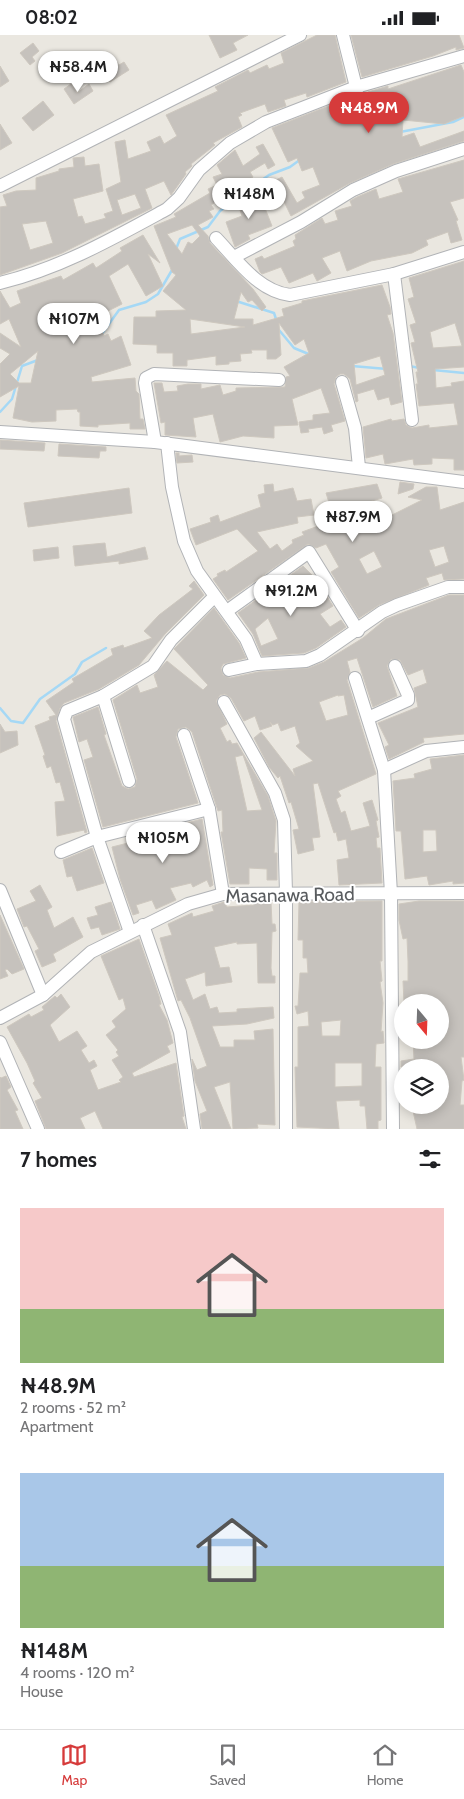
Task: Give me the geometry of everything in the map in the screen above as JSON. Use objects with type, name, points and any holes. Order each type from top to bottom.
[{"type":"street","points":[[0,186],[300,35]]},
{"type":"street","points":[[343,35],[359,107]]},
{"type":"street","points":[[0,283],[33,275],[84,254],[159,213],[179,198],[199,170],[230,143],[266,122],[356,87],[464,57]]},
{"type":"street","points":[[234,257],[301,222],[353,190],[396,171],[464,149]]},
{"type":"street","points":[[216,238],[261,285],[285,294],[394,274],[464,252]]},
{"type":"street","points":[[394,274],[407,365],[412,420]]},
{"type":"street","points":[[257,664],[246,639],[197,571],[184,541],[145,383],[146,378],[154,374],[278,380]]},
{"type":"street","points":[[342,382],[355,428],[359,467]]},
{"type":"street","points":[[0,432],[161,443],[464,482]]},
{"type":"street","points":[[227,611],[309,552],[358,631]]},
{"type":"street","points":[[229,670],[257,664],[306,661],[358,631],[382,612],[448,587],[464,587]]},
{"type":"street","points":[[130,932],[97,837],[64,719],[68,711],[103,696],[153,666],[171,640],[214,597]]},
{"type":"street","points":[[368,718],[408,700],[408,695],[395,667]]},
{"type":"street","points":[[355,678],[384,770],[391,894],[393,1129]]},
{"type":"street","points":[[103,696],[129,781]]},
{"type":"street","points":[[224,701],[276,793],[284,820],[286,893],[286,1129]]},
{"type":"street","points":[[184,735],[209,809],[223,894]]},
{"type":"street","points":[[384,770],[426,751],[464,747]]},
{"type":"street","points":[[61,852],[97,837],[209,809]]},
{"type":"street","points":[[0,890],[43,995]]},
{"type":"street","name":"Masanawa Road","points":[[0,1018],[43,995],[94,951],[188,904],[223,894],[464,893]]},
{"type":"street","points":[[143,925],[180,1032],[194,1129]]},
{"type":"street","points":[[0,1042],[38,1129]]},
{"type":"building","points":[[209,35],[248,35],[233,43],[237,50],[220,58]]},
{"type":"building","points":[[317,35],[335,35],[346,82],[307,97],[306,93],[284,100],[286,106],[268,112],[265,104],[240,113],[242,115],[238,117],[242,127],[213,143],[215,145],[191,164],[192,166],[185,172],[186,174],[171,195],[164,181],[145,189],[152,208],[62,253],[0,275],[0,207],[7,206],[3,195],[16,191],[36,190],[36,178],[59,171],[59,169],[74,167],[73,158],[84,157],[85,166],[99,164],[103,191],[73,199],[78,217],[82,216],[85,224],[106,218],[104,214],[113,211],[106,189],[121,182],[115,142],[125,140],[128,159],[151,151],[147,142],[160,136],[164,144],[177,136],[166,115],[218,91],[215,87],[248,70],[250,73],[267,65],[269,69],[284,63],[281,53]],"holes":[[[135,194],[141,208],[122,215],[117,200]],[[46,221],[53,243],[30,250],[22,224]]]},
{"type":"building","points":[[351,35],[459,35],[464,48],[456,50],[456,47],[433,56],[362,77]]},
{"type":"building","points":[[33,43],[39,51],[32,57],[35,61],[30,65],[20,53]]},
{"type":"building","points":[[116,61],[119,65],[124,62],[129,70],[110,82],[101,67],[106,63],[108,66]]},
{"type":"building","points":[[461,65],[464,72],[464,116],[444,124],[403,120],[402,137],[414,133],[420,147],[464,131],[464,141],[393,164],[350,183],[291,216],[274,181],[282,177],[297,203],[305,198],[302,192],[320,185],[313,167],[302,171],[297,158],[288,162],[272,128],[349,98],[352,112],[361,115],[366,110],[367,103],[370,102],[368,92],[388,86],[388,89]]},
{"type":"building","points":[[0,66],[9,81],[0,87]]},
{"type":"building","points":[[71,84],[77,93],[89,84],[93,91],[74,104],[64,89]]},
{"type":"building","points":[[43,101],[54,115],[33,131],[22,118]]},
{"type":"building","points":[[0,124],[12,143],[0,150]]},
{"type":"building","points":[[263,144],[275,165],[268,169],[265,163],[250,172],[253,177],[211,205],[214,209],[209,211],[213,217],[198,225],[208,236],[210,243],[253,289],[266,307],[262,311],[252,300],[248,302],[241,292],[234,319],[253,319],[253,325],[284,316],[282,309],[302,303],[302,301],[382,285],[390,307],[391,314],[387,315],[393,333],[402,402],[391,405],[389,397],[378,400],[374,389],[357,394],[358,401],[356,402],[350,379],[344,374],[340,374],[336,377],[334,384],[345,421],[331,425],[333,431],[324,434],[322,427],[308,429],[309,432],[301,433],[299,422],[313,420],[313,415],[330,413],[321,388],[292,399],[298,425],[274,426],[274,438],[243,436],[220,442],[213,414],[193,418],[196,437],[165,435],[165,422],[161,423],[154,383],[162,383],[164,392],[178,391],[177,386],[188,384],[201,384],[201,389],[220,385],[223,395],[236,391],[236,388],[285,387],[286,377],[290,376],[284,367],[309,353],[304,339],[295,345],[279,323],[281,355],[276,359],[267,359],[267,350],[251,350],[252,353],[240,354],[241,361],[229,362],[229,364],[216,365],[216,356],[187,360],[187,366],[173,366],[173,353],[157,353],[157,345],[133,344],[134,317],[156,317],[156,311],[186,310],[163,291],[176,275],[172,272],[154,226],[176,217],[174,214],[210,193],[208,189],[217,185],[213,177],[222,174],[217,165],[235,150],[243,166],[260,154],[256,147]],"holes":[[[192,225],[200,236],[192,244],[188,242],[182,254],[167,234]],[[190,319],[245,327],[191,334]],[[380,356],[385,375],[356,385],[354,364]]]},
{"type":"building","points":[[464,160],[464,198],[450,202],[458,220],[456,221],[462,240],[451,243],[448,232],[426,240],[428,245],[412,253],[371,261],[347,271],[340,251],[322,258],[331,273],[317,281],[313,273],[289,283],[281,267],[262,274],[260,272],[255,259],[262,256],[264,259],[295,246],[293,241],[296,239],[295,235],[322,218],[325,224],[338,220],[335,211],[352,206],[350,201],[357,197],[376,189],[379,199],[403,192],[398,179]]},
{"type":"building","points":[[259,193],[272,226],[248,235],[250,239],[235,247],[226,222],[242,216],[237,201]]},
{"type":"building","points":[[143,235],[160,263],[148,254],[163,286],[146,296],[128,264],[109,276],[122,304],[96,317],[104,336],[108,334],[111,341],[121,336],[131,365],[91,377],[92,382],[135,378],[136,391],[139,394],[140,419],[143,419],[145,429],[130,429],[130,423],[98,425],[98,427],[80,426],[80,412],[77,409],[56,410],[56,421],[32,422],[13,418],[19,386],[0,397],[0,364],[10,354],[0,348],[0,333],[21,347],[9,319],[0,324],[0,291],[10,308],[21,303],[17,291],[61,276],[63,280],[93,263],[96,268],[122,251],[120,248]],"holes":[[[38,351],[31,383],[19,383],[10,374]]]},
{"type":"building","points":[[464,261],[464,367],[435,369],[436,388],[452,386],[451,383],[464,381],[464,470],[454,470],[454,459],[432,458],[432,464],[414,465],[413,459],[385,464],[383,454],[366,458],[363,427],[391,419],[392,421],[404,419],[406,425],[412,428],[429,425],[429,428],[458,425],[454,403],[419,406],[416,384],[418,384],[416,372],[418,372],[411,343],[415,342],[410,325],[416,323],[408,299],[414,297],[409,278]],"holes":[[[455,323],[462,346],[433,348],[430,332]]]},
{"type":"building","points":[[0,440],[45,443],[44,451],[0,449]]},
{"type":"building","points":[[59,444],[106,447],[106,451],[100,451],[99,458],[58,456]]},
{"type":"building","points":[[176,453],[179,453],[179,456],[192,455],[193,462],[177,463]]},
{"type":"building","points":[[400,482],[414,484],[413,489],[398,494]]},
{"type":"building","points":[[273,484],[274,492],[293,488],[297,501],[311,499],[314,515],[297,517],[298,523],[257,532],[270,549],[277,544],[282,551],[293,543],[292,540],[304,535],[302,532],[354,513],[353,509],[332,512],[326,493],[377,484],[382,498],[365,503],[371,519],[387,510],[390,516],[422,500],[408,497],[426,487],[437,487],[440,510],[464,502],[464,579],[444,580],[442,573],[426,578],[429,585],[379,605],[359,618],[331,572],[339,567],[326,544],[316,548],[308,544],[228,600],[213,579],[218,576],[217,574],[225,570],[226,572],[258,551],[237,529],[196,545],[190,529],[211,522],[210,518],[218,515],[220,522],[261,507],[258,495],[265,493],[264,485]],"holes":[[[444,546],[449,562],[435,567],[429,550]],[[374,551],[382,567],[367,574],[359,559]]]},
{"type":"building","points":[[129,488],[132,513],[28,527],[24,503]]},
{"type":"building","points":[[105,543],[107,557],[145,547],[148,559],[119,564],[119,561],[75,566],[73,546]]},
{"type":"building","points":[[58,547],[59,558],[34,561],[33,550]]},
{"type":"building","points":[[303,566],[316,579],[333,606],[320,614],[330,627],[341,620],[346,627],[316,648],[304,653],[262,656],[253,634],[238,613]],"holes":[[[268,618],[278,639],[261,646],[255,629]]]},
{"type":"building","points":[[194,581],[204,595],[165,634],[139,665],[99,689],[64,703],[60,708],[56,721],[87,832],[85,833],[84,830],[57,836],[55,802],[65,801],[60,782],[56,783],[51,766],[47,768],[43,756],[45,755],[35,726],[50,720],[49,717],[56,715],[46,701],[74,682],[72,679],[113,655],[111,649],[123,645],[124,648],[152,638],[144,631],[159,615],[193,589],[189,586]]},
{"type":"building","points":[[449,595],[464,595],[464,734],[423,738],[424,742],[389,759],[385,747],[389,745],[378,723],[418,707],[414,688],[427,683],[423,669],[408,675],[400,660],[391,659],[387,666],[397,696],[373,707],[357,658],[347,661],[350,672],[347,680],[376,774],[338,791],[341,796],[336,799],[341,813],[345,811],[351,831],[370,826],[363,803],[372,800],[378,820],[376,821],[379,837],[376,838],[377,848],[380,848],[382,883],[339,885],[337,860],[349,858],[346,839],[338,841],[336,832],[334,833],[318,783],[313,784],[320,837],[312,838],[314,850],[298,854],[293,830],[299,829],[291,802],[289,803],[280,776],[278,778],[269,767],[254,738],[261,732],[295,776],[293,769],[313,761],[296,746],[300,743],[295,726],[281,731],[278,723],[273,725],[270,722],[272,726],[260,730],[255,716],[244,721],[231,698],[225,694],[220,695],[216,701],[227,724],[220,728],[227,742],[230,740],[232,744],[237,743],[268,796],[276,821],[274,853],[277,853],[277,880],[267,880],[267,869],[249,868],[249,884],[230,884],[221,832],[223,832],[222,810],[218,811],[192,732],[186,727],[178,729],[176,737],[198,803],[103,827],[84,760],[93,757],[87,739],[79,742],[73,717],[98,707],[106,734],[104,735],[122,786],[128,789],[135,787],[137,779],[113,700],[137,685],[140,693],[158,687],[154,675],[167,661],[203,690],[208,685],[174,649],[214,608],[239,643],[246,658],[223,664],[221,668],[223,675],[230,678],[258,672],[309,668],[324,662],[363,638],[386,619]],"holes":[[[338,695],[344,695],[348,715],[326,721],[319,702]],[[243,755],[262,810],[247,811],[235,757]]]},
{"type":"building","points":[[0,724],[5,732],[17,731],[18,745],[0,753]]},
{"type":"building","points":[[464,755],[464,883],[453,884],[453,881],[429,885],[427,876],[405,879],[401,831],[396,831],[393,781],[415,778],[414,774],[432,769],[430,759]],"holes":[[[423,830],[436,830],[437,851],[423,852]]]},
{"type":"building","points":[[202,819],[213,885],[210,887],[207,880],[193,887],[191,883],[170,888],[176,900],[156,909],[152,900],[136,905],[139,913],[133,915],[120,879],[112,847],[144,839],[143,834]]},
{"type":"building","points":[[92,848],[104,883],[77,891],[72,876],[67,877],[63,860]]},
{"type":"building","points":[[40,885],[52,907],[47,910],[54,928],[73,917],[83,937],[53,954],[56,961],[42,967],[35,951],[39,949],[27,926],[24,927],[17,909],[36,901],[30,891]]},
{"type":"building","points":[[382,901],[382,961],[380,961],[382,981],[380,982],[383,1003],[381,1032],[383,1031],[384,1043],[376,1044],[375,1067],[381,1067],[381,1120],[378,1121],[378,1129],[367,1129],[365,1106],[360,1106],[360,1100],[336,1101],[339,1129],[297,1127],[295,1067],[298,1067],[298,1027],[309,1026],[308,1011],[297,1014],[295,1006],[298,1006],[300,973],[308,973],[307,958],[303,958],[303,940],[298,940],[299,902]],"holes":[[[341,1020],[340,1036],[322,1036],[321,1022]],[[335,1063],[362,1063],[362,1086],[335,1087]]]},
{"type":"building","points":[[419,901],[464,901],[464,1057],[461,1057],[464,1080],[462,1081],[460,1105],[464,1105],[464,1129],[417,1129],[414,1114],[449,1114],[449,1059],[414,1059],[413,1049],[449,1049],[449,994],[404,994],[403,981],[408,981],[407,938],[403,939],[399,920],[399,904]]},
{"type":"building","points":[[111,902],[120,929],[102,935],[99,927],[91,929],[87,918],[98,915],[95,907]]},
{"type":"building","points":[[224,902],[227,907],[254,905],[253,902],[271,902],[272,924],[275,924],[276,931],[272,932],[271,968],[272,976],[275,976],[275,983],[258,983],[257,943],[237,944],[237,942],[214,947],[220,968],[229,967],[232,982],[206,986],[205,972],[185,979],[193,1000],[205,994],[210,1009],[217,1007],[219,1013],[237,1012],[237,1009],[273,1007],[274,1018],[247,1024],[212,1026],[220,1047],[234,1047],[234,1040],[255,1040],[254,1031],[273,1029],[275,1125],[257,1124],[258,1128],[233,1129],[230,1082],[214,1087],[231,1129],[202,1129],[200,1114],[207,1111],[195,1081],[192,1059],[197,1070],[207,1066],[190,1018],[181,1000],[178,1001],[160,938],[172,935],[168,924],[192,913],[193,917],[214,911],[212,906]]},
{"type":"building","points":[[0,915],[24,969],[12,974],[7,969],[5,970],[8,976],[0,979]]},
{"type":"building","points":[[139,939],[173,1043],[167,1046],[170,1052],[132,1073],[134,1077],[176,1063],[184,1116],[182,1117],[186,1129],[103,1129],[95,1111],[80,1118],[85,1129],[46,1129],[35,1101],[42,1098],[33,1083],[35,1081],[27,1063],[7,1027],[29,1014],[31,1017],[44,1010],[42,1007],[55,996],[57,998],[61,994],[70,1007],[50,1025],[59,1042],[77,1031],[87,1046],[81,1050],[89,1063],[94,1060],[97,1066],[90,1070],[98,1090],[121,1082],[119,1080],[123,1077],[112,1060],[119,1056],[116,1052],[118,1050],[106,1035],[116,1027],[112,1021],[126,1009],[123,998],[119,1000],[101,956]]},
{"type":"building","points":[[6,1076],[11,1087],[7,1090],[18,1110],[15,1111],[23,1129],[0,1129],[0,1077]]},
{"type":"waterway","points":[[400,132],[453,122],[464,117]]},
{"type":"waterway","points":[[176,249],[180,239],[208,227],[220,211],[245,192],[269,175],[290,167],[301,159]]},
{"type":"waterway","points":[[101,335],[119,310],[146,302],[158,294],[172,270]]},
{"type":"waterway","points":[[236,301],[274,313],[276,319]]},
{"type":"waterway","points":[[279,330],[294,348],[311,355]]},
{"type":"waterway","points":[[0,412],[12,399],[22,366],[38,360]]},
{"type":"waterway","points":[[352,366],[387,369]]},
{"type":"waterway","points":[[409,366],[420,368]]},
{"type":"waterway","points":[[433,370],[464,373]]},
{"type":"waterway","points":[[0,708],[11,721],[23,723],[40,699],[75,674],[82,662],[106,648]]}]
